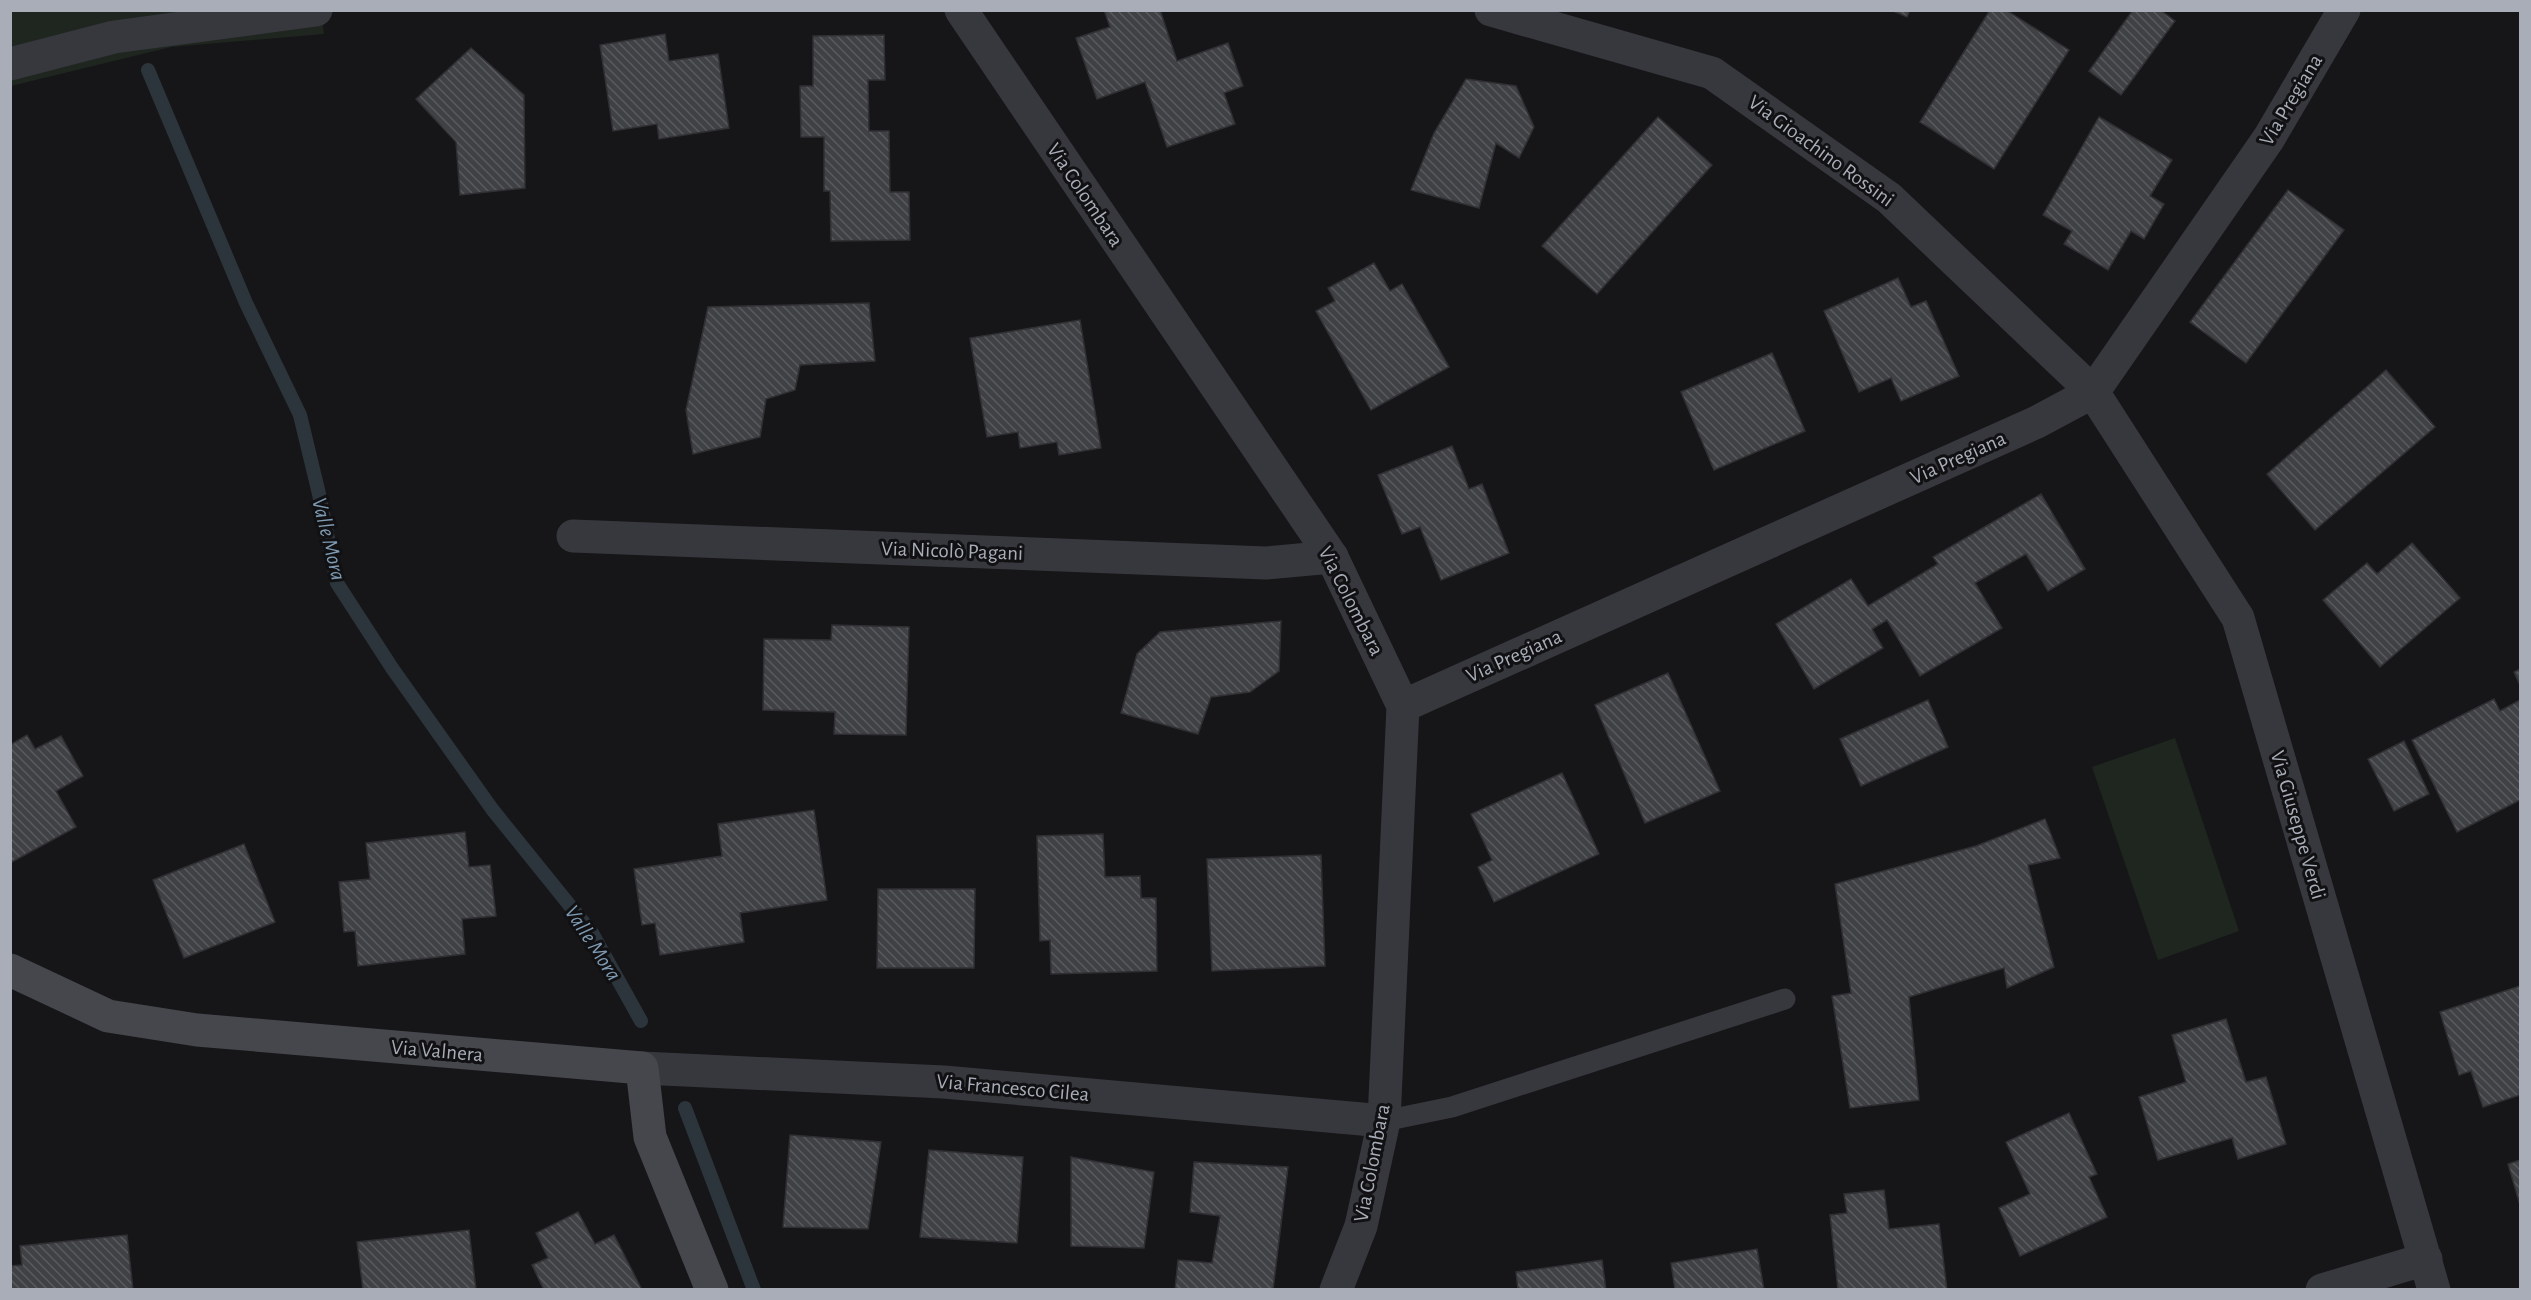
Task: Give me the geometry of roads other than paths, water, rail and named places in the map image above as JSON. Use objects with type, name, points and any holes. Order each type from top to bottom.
[{"type":"street","points":[[10,64],[114,37],[316,10]]},
{"type":"street","name":"Via Colombara","points":[[961,10],[1332,557],[1403,706],[1384,1121],[1361,1226],[1336,1290]]},
{"type":"street","name":"Via Gioachino Rossini","points":[[1491,10],[1712,73],[1889,198],[2093,392]]},
{"type":"street","name":"Via Pregiana","points":[[1403,706],[2037,422],[2093,392],[2269,138],[2344,10]]},
{"type":"street","name":"Via Giuseppe Verdi","points":[[2093,392],[2238,618],[2430,1274]]},
{"type":"street","name":"Via Nicolò Pagani","points":[[573,536],[1266,563],[1332,557]]},
{"type":"street","name":"Via Valnera","points":[[10,970],[108,1016],[197,1030],[642,1068]]},
{"type":"street","points":[[642,1068],[650,1137],[712,1290]]},
{"type":"street","name":"Via Francesco Cilea","points":[[642,1068],[944,1082],[1384,1121]]},
{"type":"street","points":[[2322,1290],[2430,1274]]},
{"type":"lane","points":[[1384,1121],[1452,1107],[1785,999]]},
{"type":"waterway","name":"Valle Mora","points":[[148,70],[246,303],[300,415],[337,583],[392,668],[492,809],[592,933],[641,1021]]},
{"type":"waterway","name":"Valle Mora","points":[[685,1108],[754,1290]]}]
